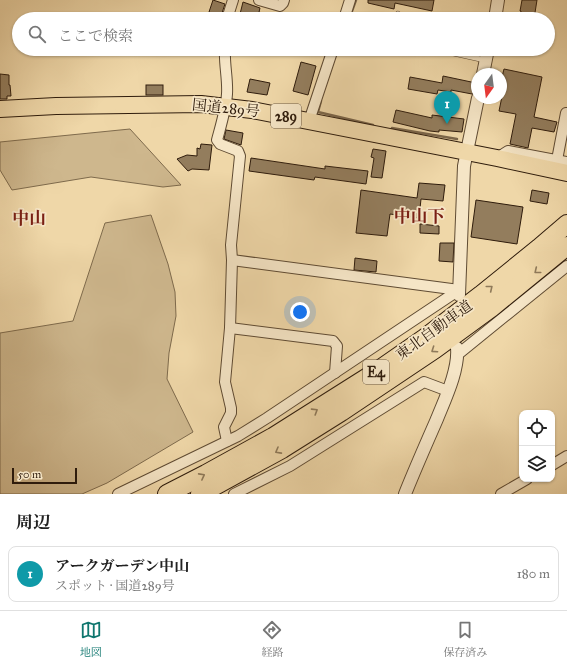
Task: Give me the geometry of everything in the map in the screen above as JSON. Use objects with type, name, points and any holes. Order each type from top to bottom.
[{"type":"highway","name":"国道289号","points":[[0,109],[130,104],[202,104],[226,106],[497,158],[564,165]]},
{"type":"highway","name":"東北自動車道","points":[[167,494],[273,437],[379,370],[425,338],[481,295],[567,224]]},
{"type":"highway","name":"東北自動車道","points":[[200,494],[282,449],[341,412],[435,349],[490,308],[567,246]]},
{"type":"street","points":[[229,12],[232,0]]},
{"type":"street","points":[[259,0],[280,6],[284,0]]},
{"type":"street","points":[[346,12],[350,0]]},
{"type":"street","points":[[496,12],[498,0]]},
{"type":"street","points":[[224,56],[227,92],[226,106],[217,140],[220,144],[238,151],[240,156],[231,245],[230,328],[225,382],[231,413],[224,427],[227,441]]},
{"type":"street","points":[[309,121],[332,56]]},
{"type":"street","points":[[484,68],[487,56]]},
{"type":"street","points":[[459,293],[464,166],[477,104]]},
{"type":"street","points":[[564,165],[566,113]]},
{"type":"street","points":[[232,260],[459,293]]},
{"type":"street","points":[[405,494],[448,391],[457,352],[567,266]]},
{"type":"street","points":[[118,494],[238,436],[459,293]]},
{"type":"street","points":[[230,328],[333,341],[337,346],[335,373]]},
{"type":"street","points":[[234,494],[290,466],[424,382],[448,391]]},
{"type":"street","points":[[555,462],[567,456]]},
{"type":"street","points":[[501,494],[522,482]]},
{"type":"shaded area","points":[[130,129],[181,185],[163,187],[91,177],[12,190],[0,170],[0,142]]},
{"type":"shaded area","points":[[151,215],[168,264],[175,292],[176,316],[169,353],[167,379],[193,432],[107,483],[82,494],[0,494],[0,333],[73,321],[105,223]]},
{"type":"building","points":[[213,0],[225,4],[222,12],[209,12]]},
{"type":"building","points":[[368,0],[434,0],[432,11],[395,3],[394,9],[368,3]]},
{"type":"building","points":[[522,0],[537,0],[535,12],[520,11]]},
{"type":"building","points":[[243,2],[260,8],[259,12],[240,12]]},
{"type":"building","points":[[301,62],[316,66],[308,95],[293,91]]},
{"type":"building","points":[[507,70],[542,77],[534,117],[557,122],[554,132],[532,128],[528,148],[510,144],[516,114],[499,111],[500,104],[507,104]]},
{"type":"building","points":[[0,74],[9,75],[11,96],[7,96],[7,99],[0,99]]},
{"type":"building","points":[[443,76],[471,82],[471,94],[451,90],[451,92],[438,90],[437,94],[408,89],[410,77],[442,83]]},
{"type":"building","points":[[250,79],[270,83],[267,95],[247,92]]},
{"type":"building","points":[[146,85],[163,85],[163,95],[146,95]]},
{"type":"building","points":[[396,110],[432,118],[432,115],[464,119],[462,132],[439,130],[439,132],[430,131],[393,122]]},
{"type":"building","points":[[226,130],[243,133],[241,145],[224,139]]},
{"type":"building","points":[[201,144],[212,145],[209,170],[192,169],[188,171],[177,159],[187,155],[197,156],[197,148],[200,149]]},
{"type":"building","points":[[373,149],[386,151],[382,178],[371,177],[374,158],[371,157]]},
{"type":"building","points":[[251,158],[325,169],[325,166],[368,171],[366,184],[315,177],[314,180],[249,171]]},
{"type":"building","points":[[419,183],[445,185],[443,201],[421,199],[419,218],[390,214],[387,236],[356,233],[361,190],[417,198]]},
{"type":"building","points":[[532,190],[549,193],[547,204],[530,201]]},
{"type":"building","points":[[476,200],[523,207],[517,244],[471,237]]},
{"type":"building","points":[[420,224],[439,226],[439,234],[420,233]]},
{"type":"building","points":[[440,243],[454,243],[453,262],[439,261]]},
{"type":"building","points":[[355,258],[377,261],[376,272],[354,270]]},
{"type":"waterway","points":[[352,11],[356,0]]},
{"type":"waterway","points":[[321,101],[318,112],[373,125]]},
{"type":"waterway","points":[[392,128],[457,139]]},
{"type":"place","name":"アークガーデン中山","points":[[447,124]]},
{"type":"district","name":"中山下","points":[[419,216]]},
{"type":"district","name":"中山","points":[[29,218]]}]
